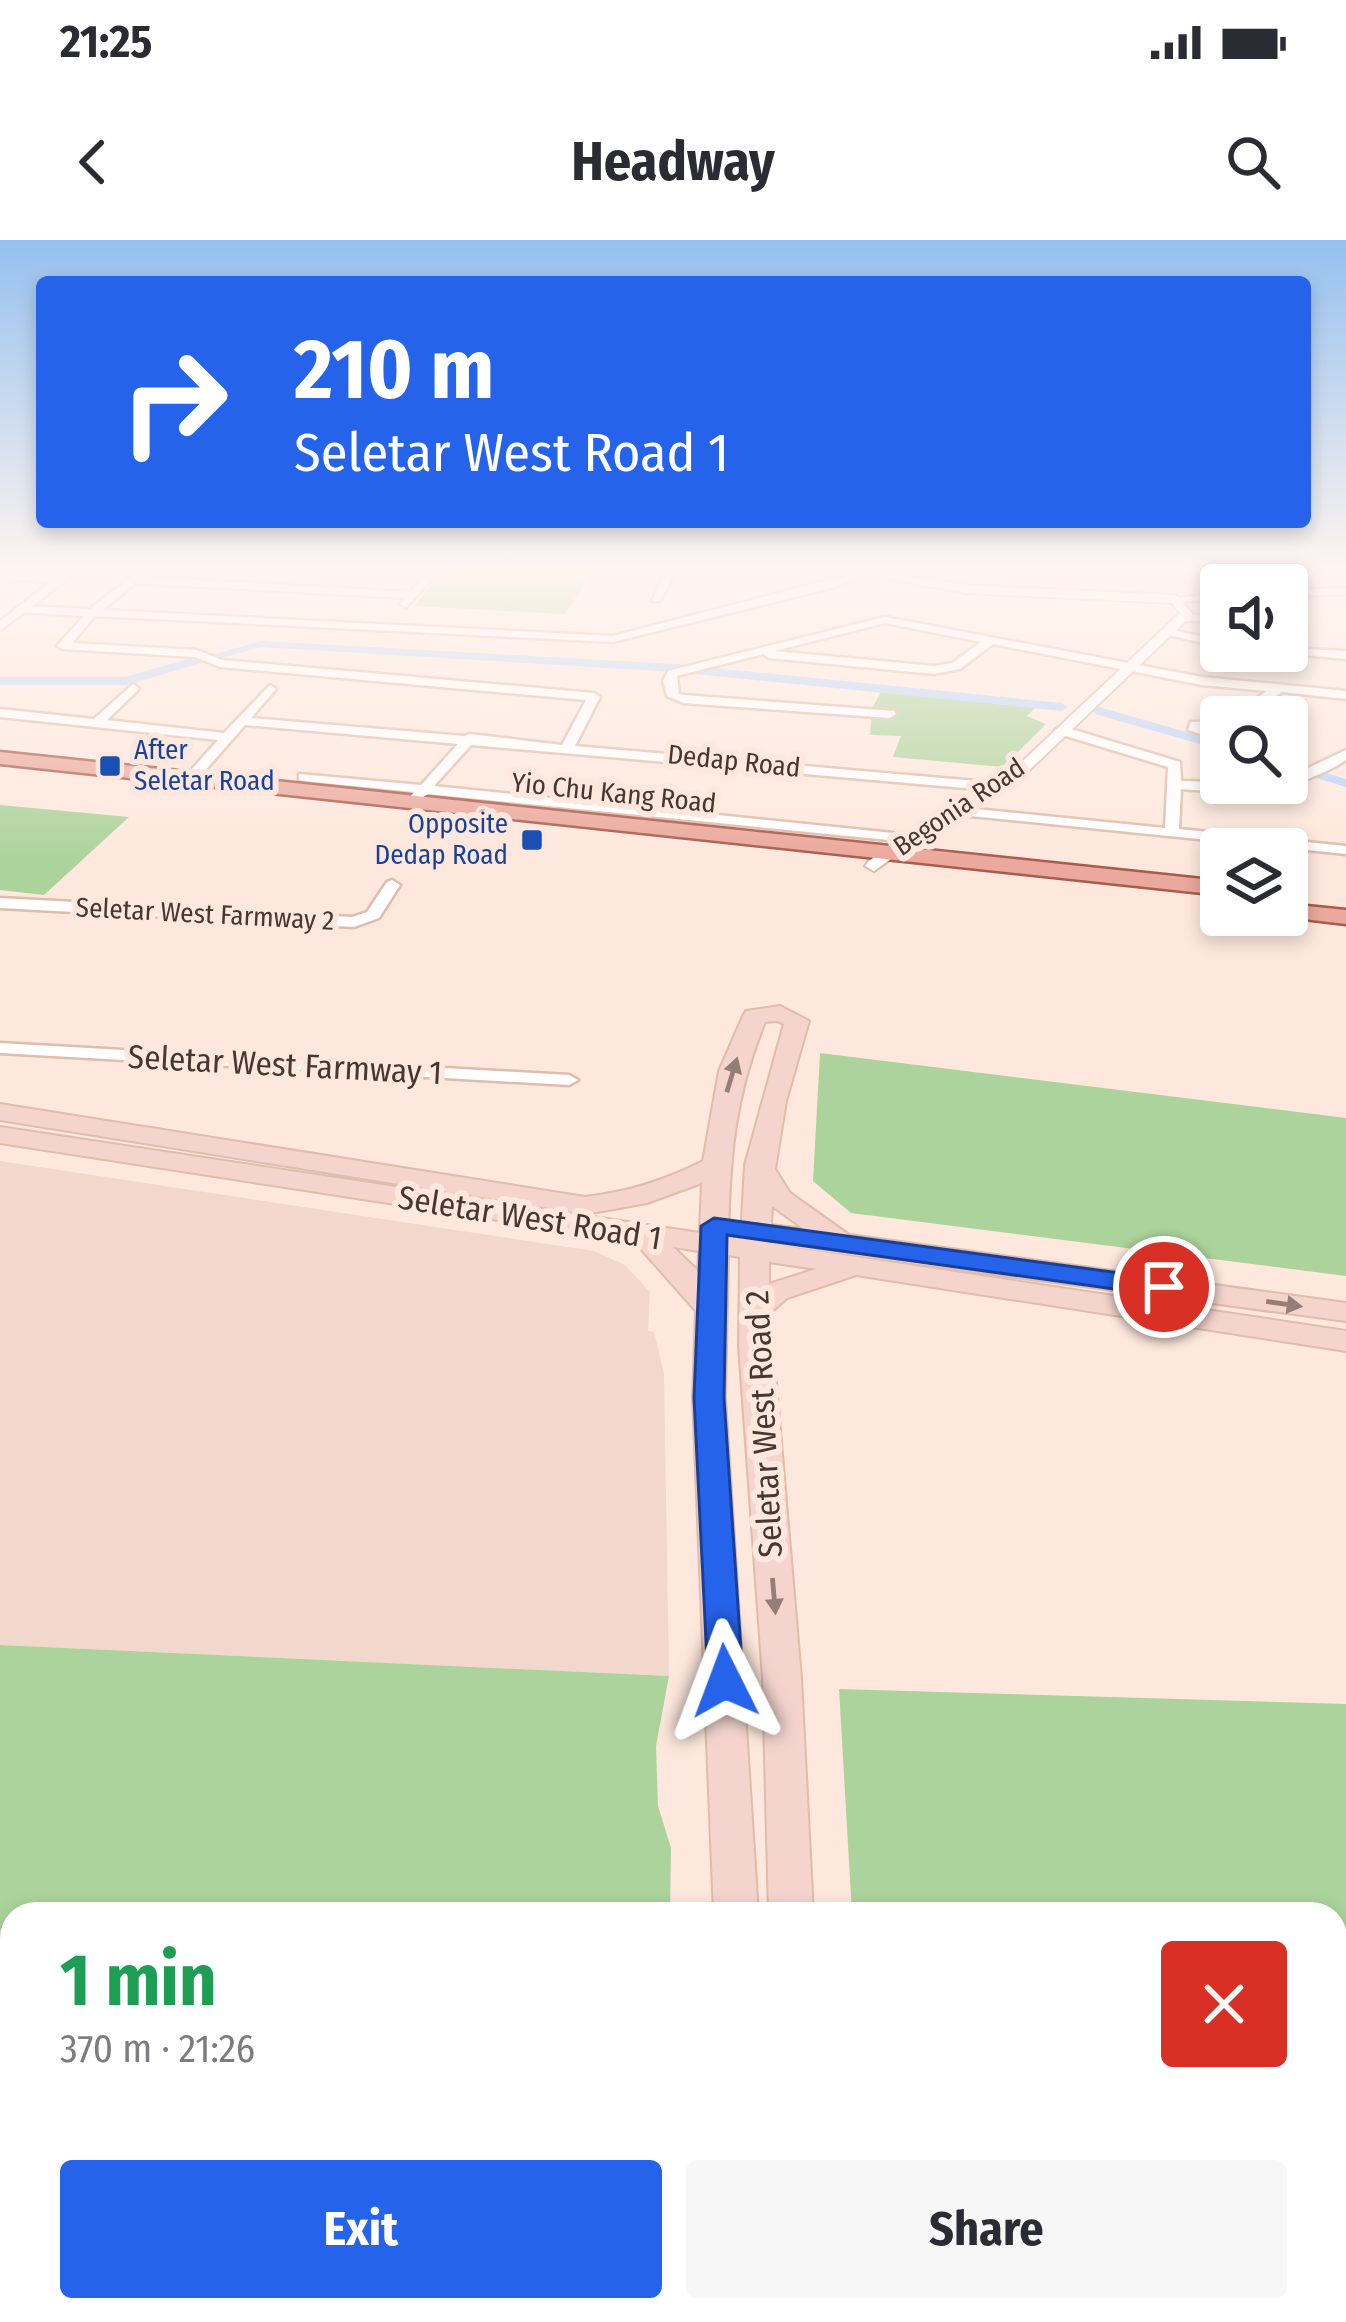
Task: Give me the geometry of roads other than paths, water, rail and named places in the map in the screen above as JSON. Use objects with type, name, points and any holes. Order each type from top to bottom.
[{"type":"main road","name":"Yio Chu Kang Road","points":[[0,758],[419,795],[1200,886]]},
{"type":"main road","name":"Yio Chu Kang Road","points":[[0,775],[436,821],[884,852],[1200,901]]},
{"type":"main road","points":[[364,814],[419,795],[418,812],[436,821]]},
{"type":"main road","points":[[921,831],[926,845],[960,861]]},
{"type":"main road","points":[[1308,897],[1346,901]]},
{"type":"main road","points":[[1308,913],[1346,917]]},
{"type":"main road","name":"Seletar West Road 2","points":[[735,1902],[709,1398],[715,1165],[732,1071],[755,1016],[789,1015],[797,1021],[769,1106],[752,1241],[756,1400],[782,1678],[790,1902]]},
{"type":"main road","name":"Seletar West Road 1","points":[[0,1112],[586,1205],[714,1236],[1346,1341]]},
{"type":"main road","name":"Seletar West Road 1","points":[[0,1135],[644,1235],[714,1236]]},
{"type":"main road","points":[[586,1205],[633,1201],[676,1187],[715,1165]]},
{"type":"main road","points":[[754,1312],[776,1292],[848,1255],[778,1198],[759,1165]]},
{"type":"main road","points":[[644,1235],[686,1276],[711,1310]]},
{"type":"main road","name":"Seletar West Road 1","points":[[848,1255],[1346,1312]]},
{"type":"street","points":[[310,668],[594,697],[569,746]]},
{"type":"street","points":[[691,668],[672,674],[671,692],[683,699],[890,714]]},
{"type":"street","name":"Begonia Road","points":[[884,852],[999,787],[1127,668]]},
{"type":"street","points":[[1128,668],[1346,695]]},
{"type":"street","points":[[96,724],[133,688]]},
{"type":"street","points":[[191,778],[270,689]]},
{"type":"street","points":[[1268,696],[1279,689]]},
{"type":"street","points":[[0,713],[228,736]]},
{"type":"street","name":"Dedap Road","points":[[243,721],[999,787]]},
{"type":"street","points":[[1061,730],[1168,760],[1175,766],[1178,785],[1172,834]]},
{"type":"street","points":[[419,795],[470,738]]},
{"type":"street","points":[[1178,785],[1249,789],[1318,775],[1346,754]]},
{"type":"street","name":"Yio Chu Kang Road","points":[[304,776],[419,795]]},
{"type":"street","points":[[956,811],[1346,850]]},
{"type":"street","name":"Seletar West Farmway 2","points":[[0,903],[354,922],[373,915],[392,885]]},
{"type":"street","name":"Seletar West Farmway 1","points":[[0,1048],[569,1080]]},
{"type":"waterway","points":[[0,681],[126,681],[170,668]]},
{"type":"waterway","points":[[676,668],[1062,707]]},
{"type":"waterway","points":[[1099,711],[1200,740]]},
{"type":"waterway","points":[[1308,771],[1346,783]]},
{"type":"place","name":"After Seletar Road","points":[[110,766]]},
{"type":"place","name":"Opposite Dedap Road","points":[[532,840]]}]
